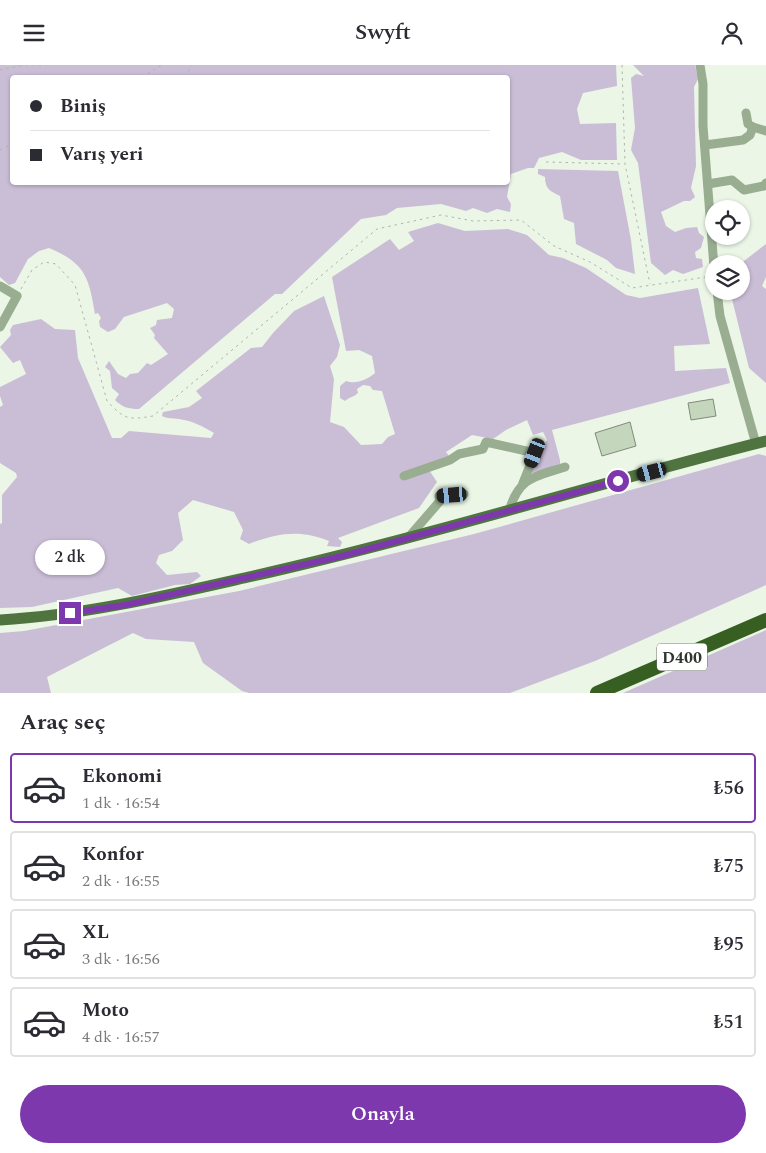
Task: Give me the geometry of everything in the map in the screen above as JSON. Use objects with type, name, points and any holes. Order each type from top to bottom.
[{"type":"highway","name":"D400","points":[[597,693],[766,620]]},
{"type":"main road","points":[[0,620],[108,608],[289,568],[408,539],[761,442]]},
{"type":"street","points":[[700,65],[703,84],[705,145],[713,255]]},
{"type":"street","points":[[746,113],[748,123],[753,127],[766,131]]},
{"type":"street","points":[[705,145],[743,139],[750,135],[753,127]]},
{"type":"street","points":[[708,184],[732,180],[744,190],[764,186],[766,183]]},
{"type":"street","points":[[0,286],[17,296],[0,327]]},
{"type":"street","points":[[718,300],[720,316],[761,442]]},
{"type":"street","points":[[404,476],[450,460],[459,454],[482,449],[486,442],[535,453],[523,483],[512,500],[509,511]]},
{"type":"street","points":[[523,483],[528,479],[565,467]]},
{"type":"street","points":[[408,539],[440,501],[439,496],[464,494]]},
{"type":"path","points":[[0,70],[24,65],[49,65]]},
{"type":"path","points":[[145,75],[162,65]]},
{"type":"path","points":[[622,65],[625,164],[650,285]]},
{"type":"path","points":[[546,163],[625,164]]},
{"type":"path","points":[[17,296],[32,269],[44,262],[56,264],[76,285],[107,401],[121,415],[134,419],[153,416],[376,229],[441,215],[473,221],[521,220],[554,246],[590,262],[632,288],[705,276]]},
{"type":"shaded area","points":[[0,65],[616,65],[617,86],[583,93],[577,109],[580,124],[616,123],[617,160],[581,160],[562,152],[539,158],[534,168],[528,168],[511,174],[510,180],[510,75],[10,75],[10,185],[509,185],[507,197],[511,204],[510,212],[497,209],[487,213],[473,208],[466,211],[441,204],[397,208],[386,215],[361,219],[282,294],[275,294],[139,409],[126,407],[115,400],[119,394],[112,388],[110,371],[105,367],[109,361],[118,374],[126,378],[130,374],[138,373],[147,363],[151,365],[168,354],[154,338],[155,335],[150,328],[156,325],[157,320],[172,318],[174,309],[167,303],[124,317],[115,329],[108,332],[100,327],[99,321],[101,318],[98,313],[95,314],[90,290],[83,273],[71,259],[49,248],[39,251],[28,259],[15,283],[9,285],[0,277]]},
{"type":"shaded area","points":[[633,65],[695,65],[698,79],[694,87],[696,166],[691,188],[695,197],[690,201],[684,201],[661,212],[666,226],[675,232],[697,227],[699,233],[704,237],[701,248],[695,252],[696,258],[702,259],[703,267],[683,274],[673,270],[665,275],[651,263],[638,163],[631,150],[635,128],[631,78],[636,74],[644,76]]},
{"type":"shaded area","points":[[538,169],[618,171],[631,240],[635,274],[616,268],[607,260],[576,244],[574,223],[564,219],[560,196],[549,189],[545,177],[538,174]]},
{"type":"shaded area","points":[[438,223],[465,231],[508,229],[527,235],[549,255],[563,258],[586,268],[626,295],[640,298],[698,288],[710,344],[674,346],[675,371],[726,368],[730,383],[552,430],[560,464],[535,474],[531,470],[547,440],[543,432],[533,435],[527,420],[506,430],[493,439],[472,435],[446,452],[450,457],[427,467],[437,482],[419,508],[338,538],[342,542],[340,547],[327,546],[329,541],[318,537],[298,534],[269,537],[249,544],[240,539],[243,530],[234,512],[193,500],[178,513],[183,540],[172,551],[159,555],[156,563],[167,575],[197,572],[201,576],[190,584],[175,585],[132,596],[118,588],[32,607],[0,608],[2,495],[17,477],[16,473],[0,463],[0,407],[3,405],[0,387],[26,374],[20,360],[13,363],[0,347],[11,335],[10,330],[13,325],[41,319],[55,329],[75,330],[78,358],[112,438],[121,438],[129,431],[211,438],[214,433],[205,428],[189,421],[164,417],[162,416],[163,412],[189,407],[202,398],[196,391],[251,348],[262,347],[294,311],[324,296],[340,345],[337,357],[330,366],[334,379],[330,422],[344,427],[361,445],[382,444],[388,437],[395,434],[382,391],[373,390],[370,386],[363,385],[357,389],[358,393],[345,401],[340,398],[340,386],[346,381],[362,381],[375,373],[372,356],[359,350],[346,351],[332,277],[390,239],[399,250],[414,241],[408,232]]},
{"type":"shaded area","points":[[766,244],[766,277],[762,286],[766,289],[766,383],[749,368],[732,300],[750,300],[750,256]]},
{"type":"shaded area","points":[[759,454],[766,456],[766,585],[595,661],[510,693],[249,693],[242,691],[203,663],[194,642],[146,639],[133,633],[47,677],[51,693],[0,693],[0,633],[24,631],[239,591],[474,534]]},
{"type":"shaded area","points":[[766,630],[766,693],[623,693]]},
{"type":"building","points":[[713,399],[716,416],[691,420],[688,403]]},
{"type":"building","points":[[630,422],[636,446],[602,456],[595,433]]},
{"type":"route","points":[[70,613],[125,605],[342,556],[618,481]]}]
